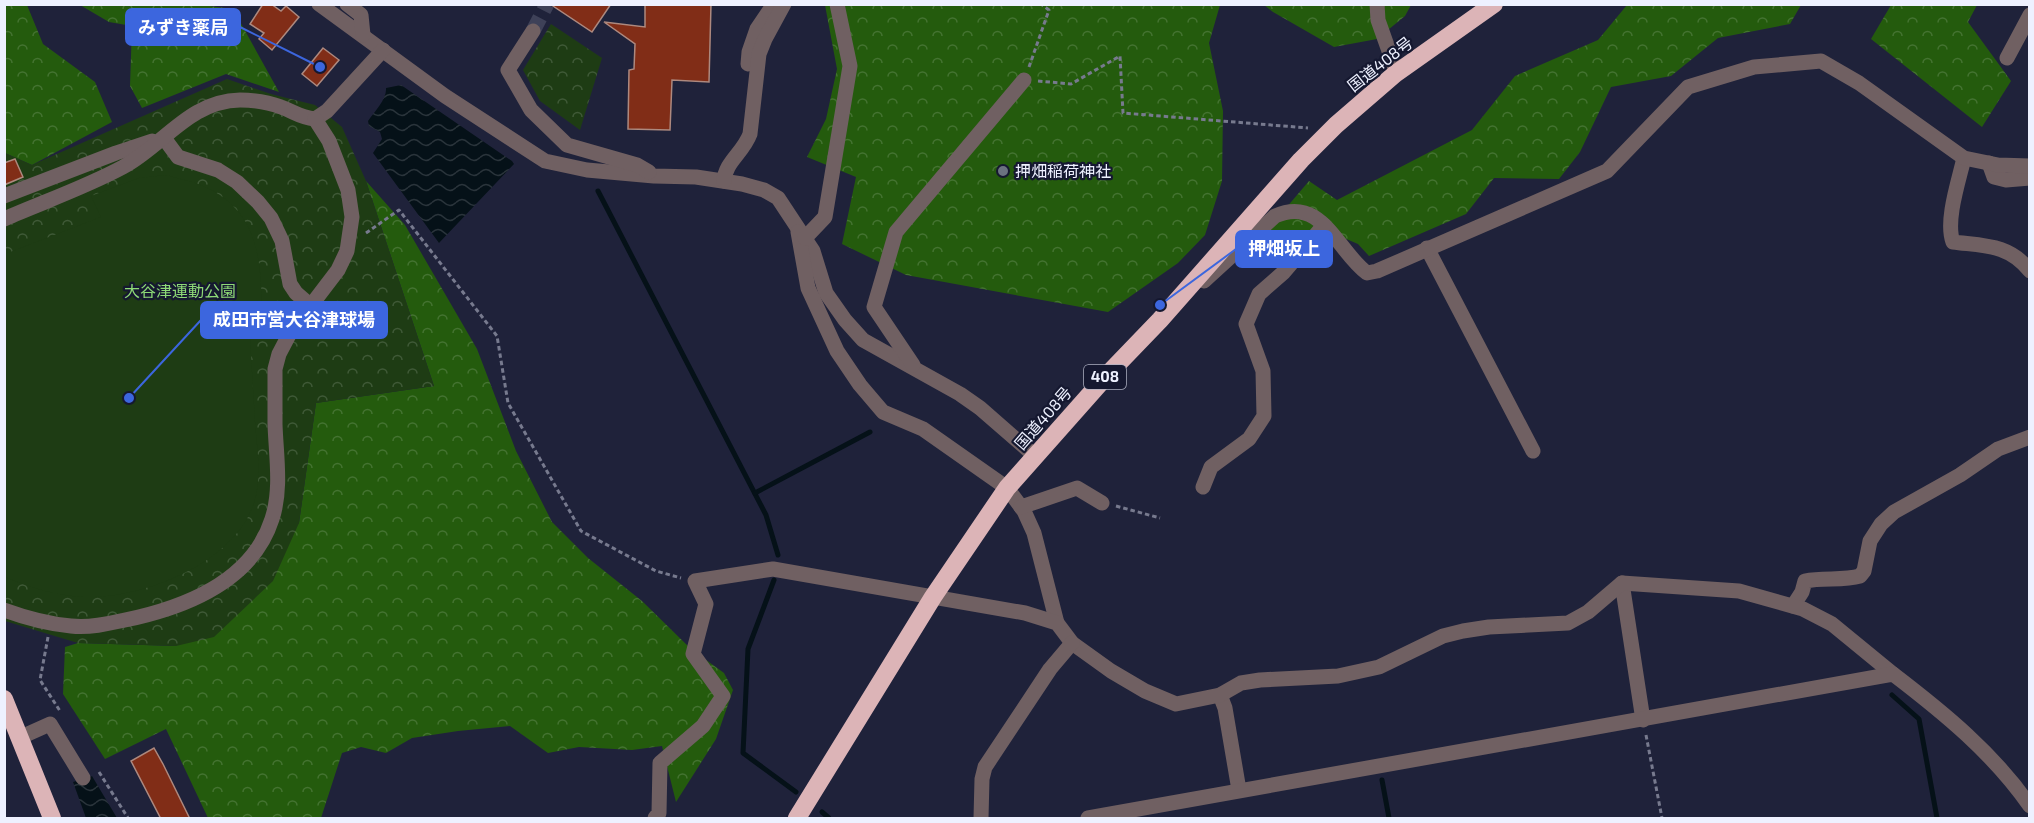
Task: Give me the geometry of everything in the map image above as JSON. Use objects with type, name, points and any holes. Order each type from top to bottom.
[{"type":"highway","name":"国道408号","points":[[802,816],[933,597],[1007,488],[1301,160],[1331,130],[1395,74],[1494,4]]},
{"type":"highway","points":[[4,699],[52,819]]},
{"type":"street","points":[[319,4],[445,96],[546,161],[587,170],[724,181],[764,190],[778,198],[813,250],[826,293],[844,320],[863,340],[960,394],[980,408],[1035,456]]},
{"type":"street","points":[[347,4],[361,15],[363,35]]},
{"type":"street","points":[[746,144],[742,136],[749,52],[757,29],[774,4]]},
{"type":"street","points":[[724,181],[725,171],[746,144],[750,134],[759,54],[784,4]]},
{"type":"street","points":[[801,232],[825,217],[850,66],[837,4]]},
{"type":"street","points":[[1377,4],[1378,20],[1395,68],[1395,74]]},
{"type":"street","points":[[2007,58],[2030,15]]},
{"type":"street","points":[[533,31],[508,70],[531,110],[567,145],[637,165],[654,176]]},
{"type":"street","points":[[4,219],[124,167],[164,138],[189,116],[215,103],[239,100],[259,101],[282,107],[301,117],[315,119],[327,111],[383,50]]},
{"type":"street","points":[[1160,320],[1275,216],[1287,211],[1308,214],[1324,225],[1367,273],[1377,271],[1607,171],[1688,87],[1754,68],[1821,61],[1859,83],[1964,158],[1989,164],[2030,166]]},
{"type":"street","points":[[915,368],[874,307],[896,232],[1024,80]]},
{"type":"street","points":[[4,610],[24,617],[72,626],[102,624],[145,616],[176,608],[199,597],[243,566],[258,547],[273,517],[278,473],[275,369],[279,354],[290,333],[338,270],[347,250],[352,217],[348,190],[329,141],[315,119]]},
{"type":"street","points":[[4,196],[116,153],[164,138]]},
{"type":"street","points":[[164,138],[178,157],[218,170],[237,182],[258,202],[271,218],[282,241],[290,284],[296,293],[311,306]]},
{"type":"street","points":[[1964,158],[1951,216],[1950,236],[1953,242],[2003,249],[2023,262],[2030,271]]},
{"type":"street","points":[[1989,164],[1994,177],[2006,180],[2030,178]]},
{"type":"street","points":[[1203,488],[1211,467],[1249,439],[1264,416],[1263,371],[1246,324],[1259,294],[1284,272],[1324,225]]},
{"type":"street","points":[[801,232],[808,288],[837,351],[860,385],[883,412],[923,429],[1007,488],[1021,507],[1034,533],[1057,623],[1072,643],[1111,672],[1145,691],[1176,704],[1220,695],[1241,683],[1338,676],[1379,667],[1443,636],[1463,631],[1488,627],[1568,623],[1588,612],[1622,583],[1739,591],[1803,609],[1832,624],[1947,716],[1980,747],[2030,806]]},
{"type":"street","points":[[1427,248],[1533,451]]},
{"type":"street","points":[[1793,606],[1802,592],[1805,581],[1860,576],[1870,541],[1881,524],[1894,512],[1960,475],[1998,449],[2030,437]]},
{"type":"street","points":[[1021,507],[1077,488],[1102,503]]},
{"type":"street","points":[[655,819],[659,813],[660,763],[703,726],[723,696],[693,654],[706,604],[695,581],[773,569],[1025,613],[1057,623]]},
{"type":"street","points":[[1622,583],[1643,720]]},
{"type":"street","points":[[981,819],[982,779],[985,767],[1050,669],[1072,643]]},
{"type":"street","points":[[1088,819],[1893,674]]},
{"type":"street","points":[[1220,695],[1225,708],[1239,790]]},
{"type":"street","points":[[21,737],[50,724],[83,778]]},
{"type":"path","points":[[1041,4],[1049,10],[1024,80],[1071,84],[1120,56],[1123,113],[1331,130]]},
{"type":"path","points":[[348,239],[359,238],[399,210],[497,336],[508,403],[581,531],[656,571],[695,581]]},
{"type":"path","points":[[1102,503],[1160,518]]},
{"type":"path","points":[[40,680],[50,623]]},
{"type":"path","points":[[1643,720],[1662,819]]},
{"type":"green space","points":[[194,4],[233,9],[279,92],[226,74],[142,108],[130,86],[132,26],[109,22],[80,5]]},
{"type":"green space","points":[[5,5],[27,5],[43,44],[95,82],[112,122],[32,165],[5,153]]},
{"type":"green space","points":[[825,5],[1220,5],[1209,43],[1223,111],[1222,181],[1205,235],[1178,263],[1108,312],[906,275],[842,244],[856,177],[807,157],[826,119],[837,69]]},
{"type":"green space","points":[[1264,5],[1411,5],[1405,16],[1377,39],[1334,47]]},
{"type":"green space","points":[[1627,5],[1801,5],[1790,24],[1718,38],[1671,76],[1611,87],[1580,152],[1559,179],[1494,178],[1466,214],[1369,256],[1358,244],[1325,230],[1276,238],[1268,229],[1309,181],[1337,200],[1472,130],[1515,76],[1598,40]]},
{"type":"green space","points":[[1891,5],[1977,5],[1968,22],[2011,81],[1982,127],[1871,39]]},
{"type":"green space","points":[[551,24],[602,58],[580,130],[540,101],[523,70]]},
{"type":"green space","name":"大谷津運動公園","points":[[227,79],[271,94],[315,105],[342,127],[366,181],[434,386],[316,403],[299,523],[273,581],[214,637],[176,646],[78,643],[5,621],[5,153],[32,165]]},
{"type":"green space","points":[[167,175],[199,184],[223,197],[237,210],[248,226],[255,243],[261,282],[262,323],[249,322],[258,466],[257,488],[252,508],[241,528],[204,562],[181,575],[131,592],[107,596],[63,595],[5,577],[5,254],[101,217],[91,196],[139,178]]},
{"type":"green space","points":[[366,181],[405,225],[477,349],[516,451],[552,522],[588,558],[642,601],[691,649],[724,673],[733,690],[716,739],[676,802],[662,746],[632,750],[579,747],[548,753],[510,726],[412,738],[386,753],[361,747],[342,753],[321,818],[208,818],[166,729],[105,759],[63,694],[65,647],[78,643],[176,646],[299,523],[316,403],[434,386]]},
{"type":"water","points":[[401,85],[514,164],[439,243],[373,153],[382,139],[380,132],[369,126],[368,121],[383,101],[386,88]]},
{"type":"water","points":[[92,776],[117,818],[86,818],[73,782]]},
{"type":"building","points":[[263,4],[271,4],[281,11],[286,6],[299,17],[272,50],[259,39],[264,33],[250,24]]},
{"type":"building","points":[[550,4],[611,4],[592,32]]},
{"type":"building","points":[[645,4],[711,4],[709,82],[672,80],[670,130],[628,129],[629,70],[634,69],[635,44],[604,22],[645,27]]},
{"type":"building","points":[[323,48],[339,60],[317,86],[302,74]]},
{"type":"building","points":[[15,159],[23,177],[4,185],[4,163]]},
{"type":"building","points":[[154,748],[190,819],[161,819],[131,761]]},
{"type":"waterway","points":[[598,191],[766,515],[778,555]]},
{"type":"waterway","points":[[755,493],[870,432]]},
{"type":"waterway","points":[[774,580],[748,649],[743,753],[796,792]]},
{"type":"waterway","points":[[1892,695],[1919,719],[1937,818]]},
{"type":"waterway","points":[[1382,780],[1389,818]]},
{"type":"waterway","points":[[822,812],[829,818]]},
{"type":"tunnel","points":[[533,31],[547,4]]},
{"type":"place","name":"みずき薬局","points":[[320,67]]},
{"type":"place","name":"押畑稲荷神社","points":[[1003,171]]},
{"type":"place","name":"押畑坂上","points":[[1160,305]]},
{"type":"place","name":"成田市営大谷津球場","points":[[129,398]]}]
